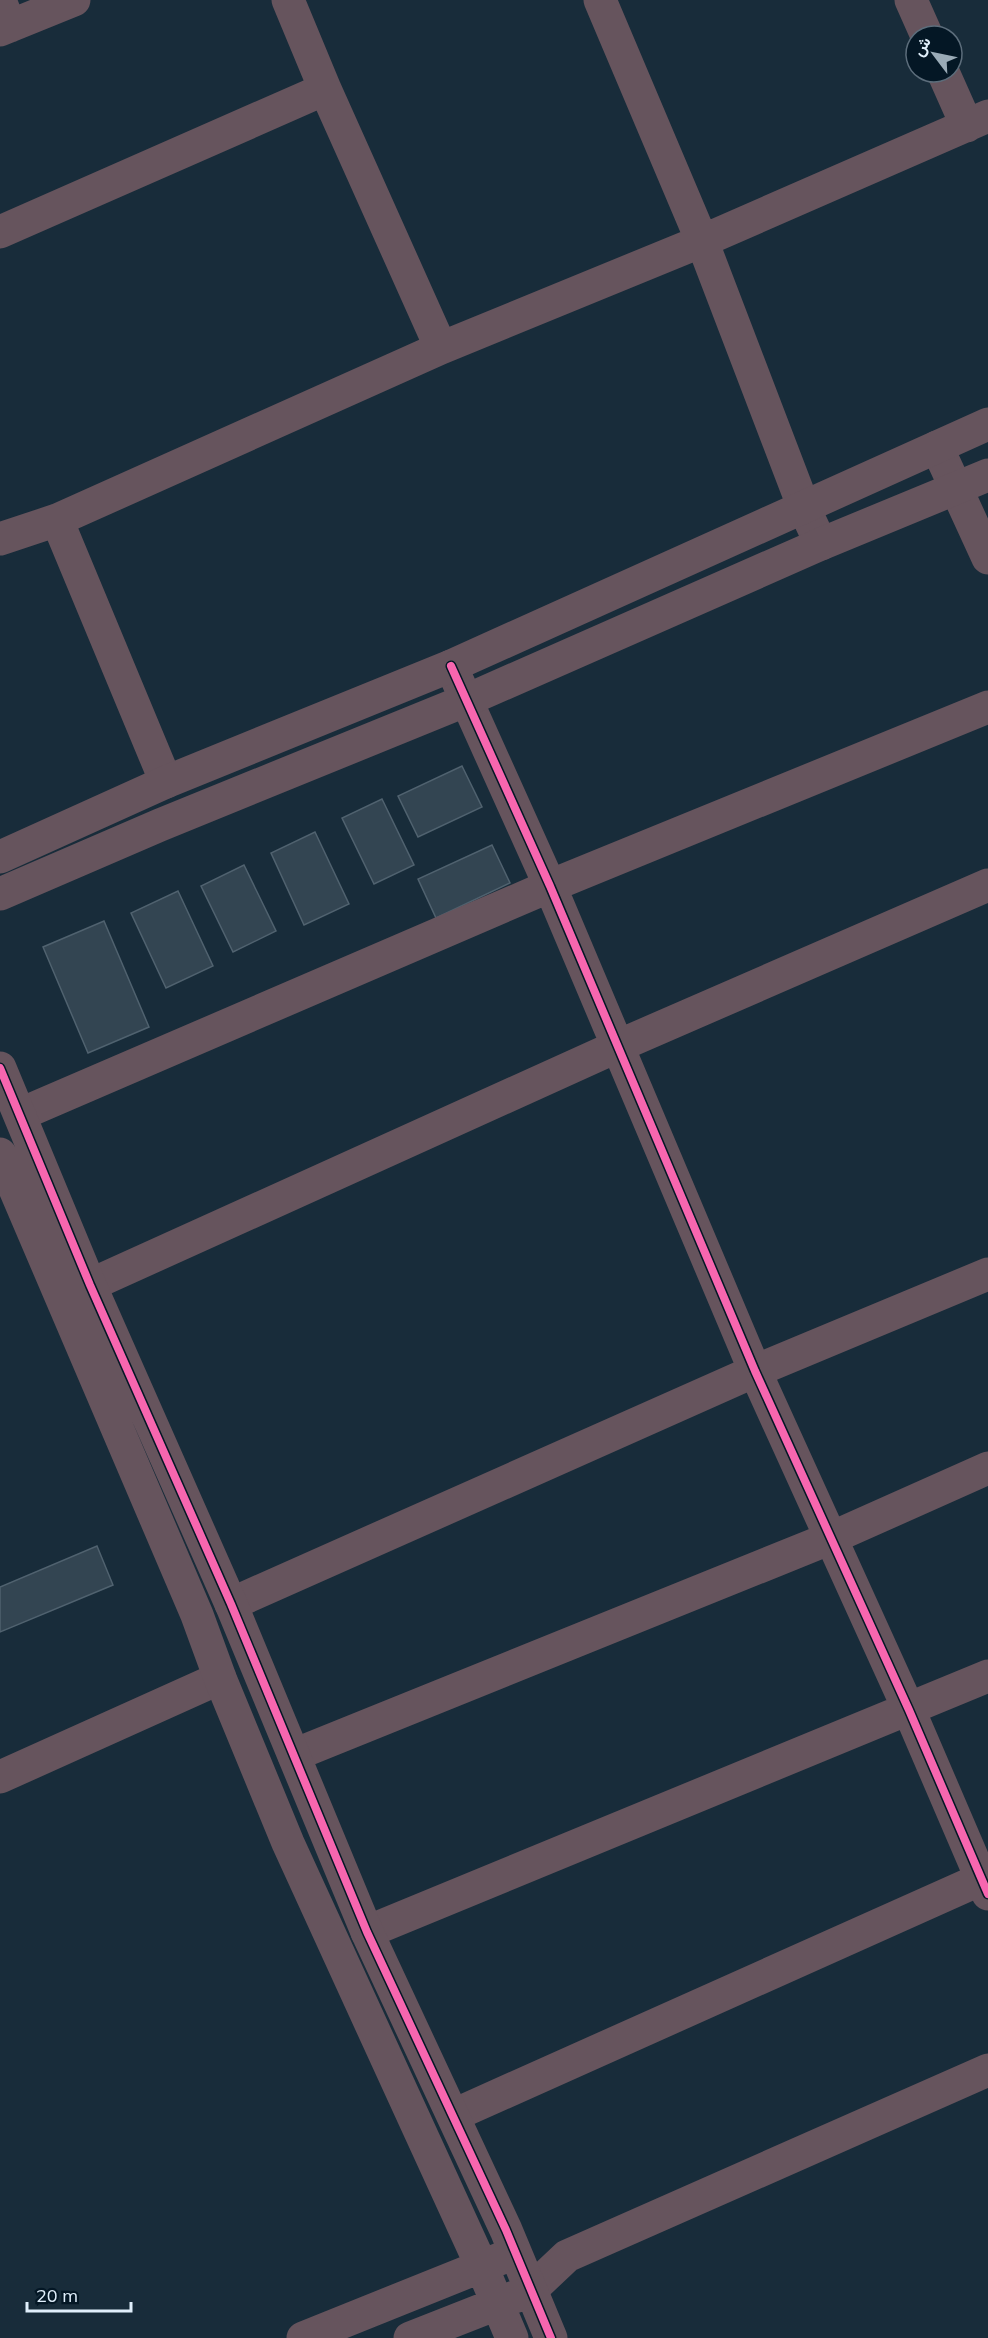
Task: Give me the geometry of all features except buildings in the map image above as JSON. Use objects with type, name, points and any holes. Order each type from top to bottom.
[{"type":"street","points":[[3,18],[74,0]]},
{"type":"street","points":[[288,0],[441,348]]},
{"type":"street","points":[[600,0],[702,241],[804,508],[821,544]]},
{"type":"street","points":[[911,0],[922,24]]},
{"type":"street","points":[[0,539],[57,520],[441,348],[702,241],[977,121],[951,84]]},
{"type":"street","points":[[0,232],[325,88]]},
{"type":"street","points":[[0,857],[166,782],[451,666],[988,424]]},
{"type":"street","points":[[937,447],[988,558]]},
{"type":"street","points":[[0,894],[160,825],[467,700],[821,544],[988,475]]},
{"type":"street","points":[[57,520],[166,782]]},
{"type":"street","points":[[451,666],[550,886],[755,1371],[986,1883],[454,2115]]},
{"type":"street","points":[[21,1114],[550,886],[988,707]]},
{"type":"street","points":[[90,1285],[618,1046],[988,885]]},
{"type":"street","points":[[0,1068],[90,1285],[231,1604],[367,1932],[454,2115],[551,2338]]},
{"type":"street","points":[[0,1154],[197,1615],[220,1678],[288,1843],[482,2267],[512,2338]]},
{"type":"street","points":[[231,1604],[755,1371],[988,1274]]},
{"type":"street","points":[[294,1755],[831,1538],[988,1468]]},
{"type":"street","points":[[367,1932],[988,1676]]},
{"type":"street","points":[[0,1777],[220,1678]]},
{"type":"street","points":[[410,2338],[531,2290],[567,2256],[988,2070]]},
{"type":"street","points":[[303,2338],[515,2253],[567,2256]]},
{"type":"cycle path","points":[[451,666],[550,886],[755,1371],[909,1710],[988,1894]]},
{"type":"cycle path","points":[[0,1068],[90,1285],[231,1604],[367,1932],[506,2230],[551,2338]]}]
